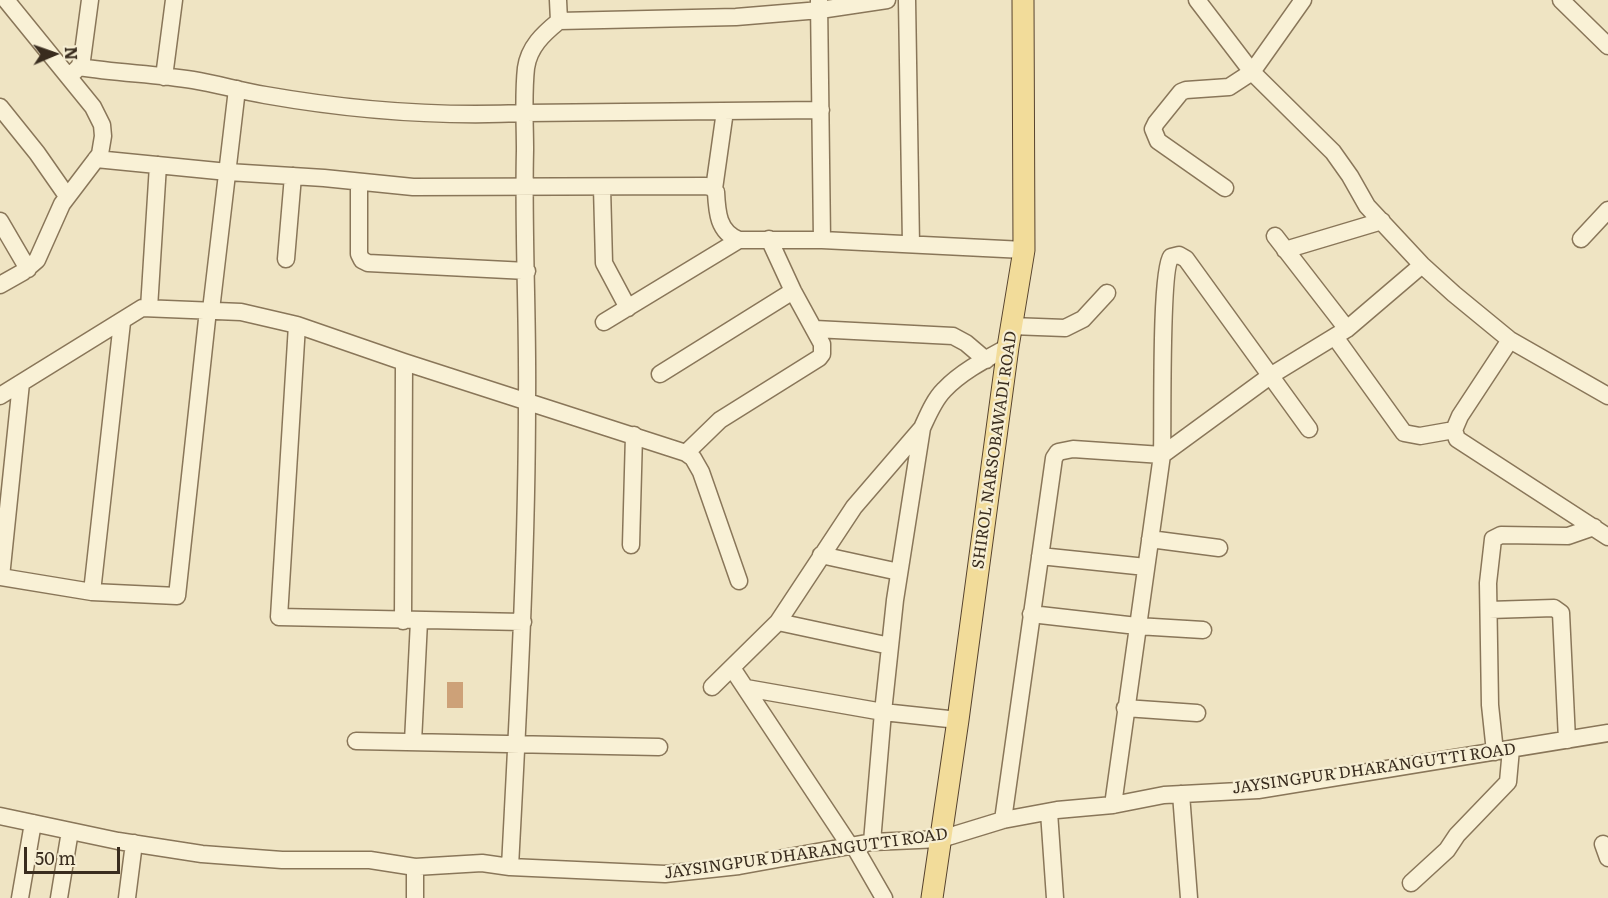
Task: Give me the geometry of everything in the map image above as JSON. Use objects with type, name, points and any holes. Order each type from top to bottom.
[{"type":"main road","name":"SHIROL NARSOBAWADI ROAD","points":[[932,898],[1008,347],[1024,250],[1023,0]]},
{"type":"street","points":[[0,285],[37,260],[67,196],[96,159],[102,145],[102,125],[74,72],[6,0]]},
{"type":"street","points":[[74,72],[90,0]]},
{"type":"street","points":[[164,76],[174,0]]},
{"type":"street","points":[[558,0],[558,21]]},
{"type":"street","points":[[510,867],[523,622],[527,401],[525,113],[526,66],[532,49],[542,34],[558,21],[736,17],[819,5],[887,0]]},
{"type":"street","points":[[907,0],[911,244]]},
{"type":"street","points":[[1225,188],[1158,141],[1153,129],[1181,92],[1229,87],[1252,72],[1303,0]]},
{"type":"street","points":[[1561,0],[1608,46]]},
{"type":"street","points":[[1204,3],[1252,72],[1333,152],[1367,206],[1422,265],[1510,340],[1608,396]]},
{"type":"street","points":[[819,5],[822,240]]},
{"type":"street","points":[[74,72],[164,76],[264,95],[356,108],[477,115],[821,110]]},
{"type":"street","points":[[21,383],[1,578],[92,592],[177,596],[237,89]]},
{"type":"street","points":[[0,107],[37,153],[67,196]]},
{"type":"street","points":[[725,111],[714,189],[719,221],[731,237],[739,240],[822,240],[1024,250]]},
{"type":"street","points":[[96,159],[413,187],[705,186],[714,189]]},
{"type":"street","points":[[149,308],[158,165]]},
{"type":"street","points":[[286,259],[293,176]]},
{"type":"street","points":[[359,182],[362,260],[368,263],[526,271]]},
{"type":"street","points":[[602,187],[604,262],[628,308]]},
{"type":"street","points":[[1581,239],[1608,210]]},
{"type":"street","points":[[0,221],[28,268]]},
{"type":"street","points":[[1285,250],[1382,221]]},
{"type":"street","points":[[1275,236],[1341,333],[1404,433],[1420,436],[1454,430]]},
{"type":"street","points":[[686,453],[720,420],[822,354],[822,344],[769,239]]},
{"type":"street","points":[[604,322],[739,240]]},
{"type":"street","points":[[1113,805],[1162,455],[1164,313],[1167,266],[1172,257],[1179,255],[1186,259],[1309,429]]},
{"type":"street","points":[[1003,820],[1054,458],[1058,452],[1073,449],[1162,455],[1270,376],[1341,333],[1422,265]]},
{"type":"street","points":[[660,374],[794,291]]},
{"type":"street","points":[[1011,326],[1065,328],[1083,319],[1107,293]]},
{"type":"street","points":[[0,396],[142,308],[241,312],[297,325],[686,453],[693,458],[701,472],[740,581]]},
{"type":"street","points":[[92,592],[122,322]]},
{"type":"street","points":[[297,325],[279,617],[523,622]]},
{"type":"street","points":[[815,329],[952,336],[966,343],[986,360]]},
{"type":"street","points":[[1510,340],[1460,417],[1454,430],[1457,439],[1601,532]]},
{"type":"street","points":[[872,842],[898,572],[922,428],[943,390],[1008,347]]},
{"type":"street","points":[[404,362],[413,742]]},
{"type":"street","points":[[712,687],[787,611],[854,507],[922,428]]},
{"type":"street","points":[[631,545],[634,435]]},
{"type":"street","points":[[1411,883],[1447,850],[1457,835],[1508,782],[1503,751],[1490,705],[1488,583],[1493,538],[1501,535],[1568,536],[1601,532]]},
{"type":"street","points":[[1150,539],[1219,548]]},
{"type":"street","points":[[821,555],[898,572]]},
{"type":"street","points":[[1040,556],[1146,567]]},
{"type":"street","points":[[1489,610],[1554,608],[1561,613],[1567,740]]},
{"type":"street","points":[[1031,614],[1137,626],[1203,630]]},
{"type":"street","points":[[778,622],[890,646]]},
{"type":"street","points":[[732,668],[852,846],[884,898]]},
{"type":"street","points":[[746,688],[883,712],[958,720]]},
{"type":"street","points":[[1125,708],[1197,713]]},
{"type":"street","name":"JAYSINGPUR DHARANGUTTI ROAD","points":[[0,816],[70,831],[202,854],[282,860],[370,860],[415,867],[482,863],[510,867],[665,874],[738,866],[872,842],[941,839],[1003,820],[1049,812],[1113,805],[1164,795],[1258,790],[1608,733]]},
{"type":"street","points":[[356,741],[659,747]]},
{"type":"street","points":[[1181,794],[1189,898]]},
{"type":"street","points":[[1049,812],[1055,898]]},
{"type":"street","points":[[20,898],[33,823]]},
{"type":"street","points":[[59,898],[70,831]]},
{"type":"street","points":[[128,898],[134,843]]},
{"type":"street","points":[[415,867],[415,898]]},
{"type":"building","points":[[447,682],[463,682],[463,708],[447,708]]}]
